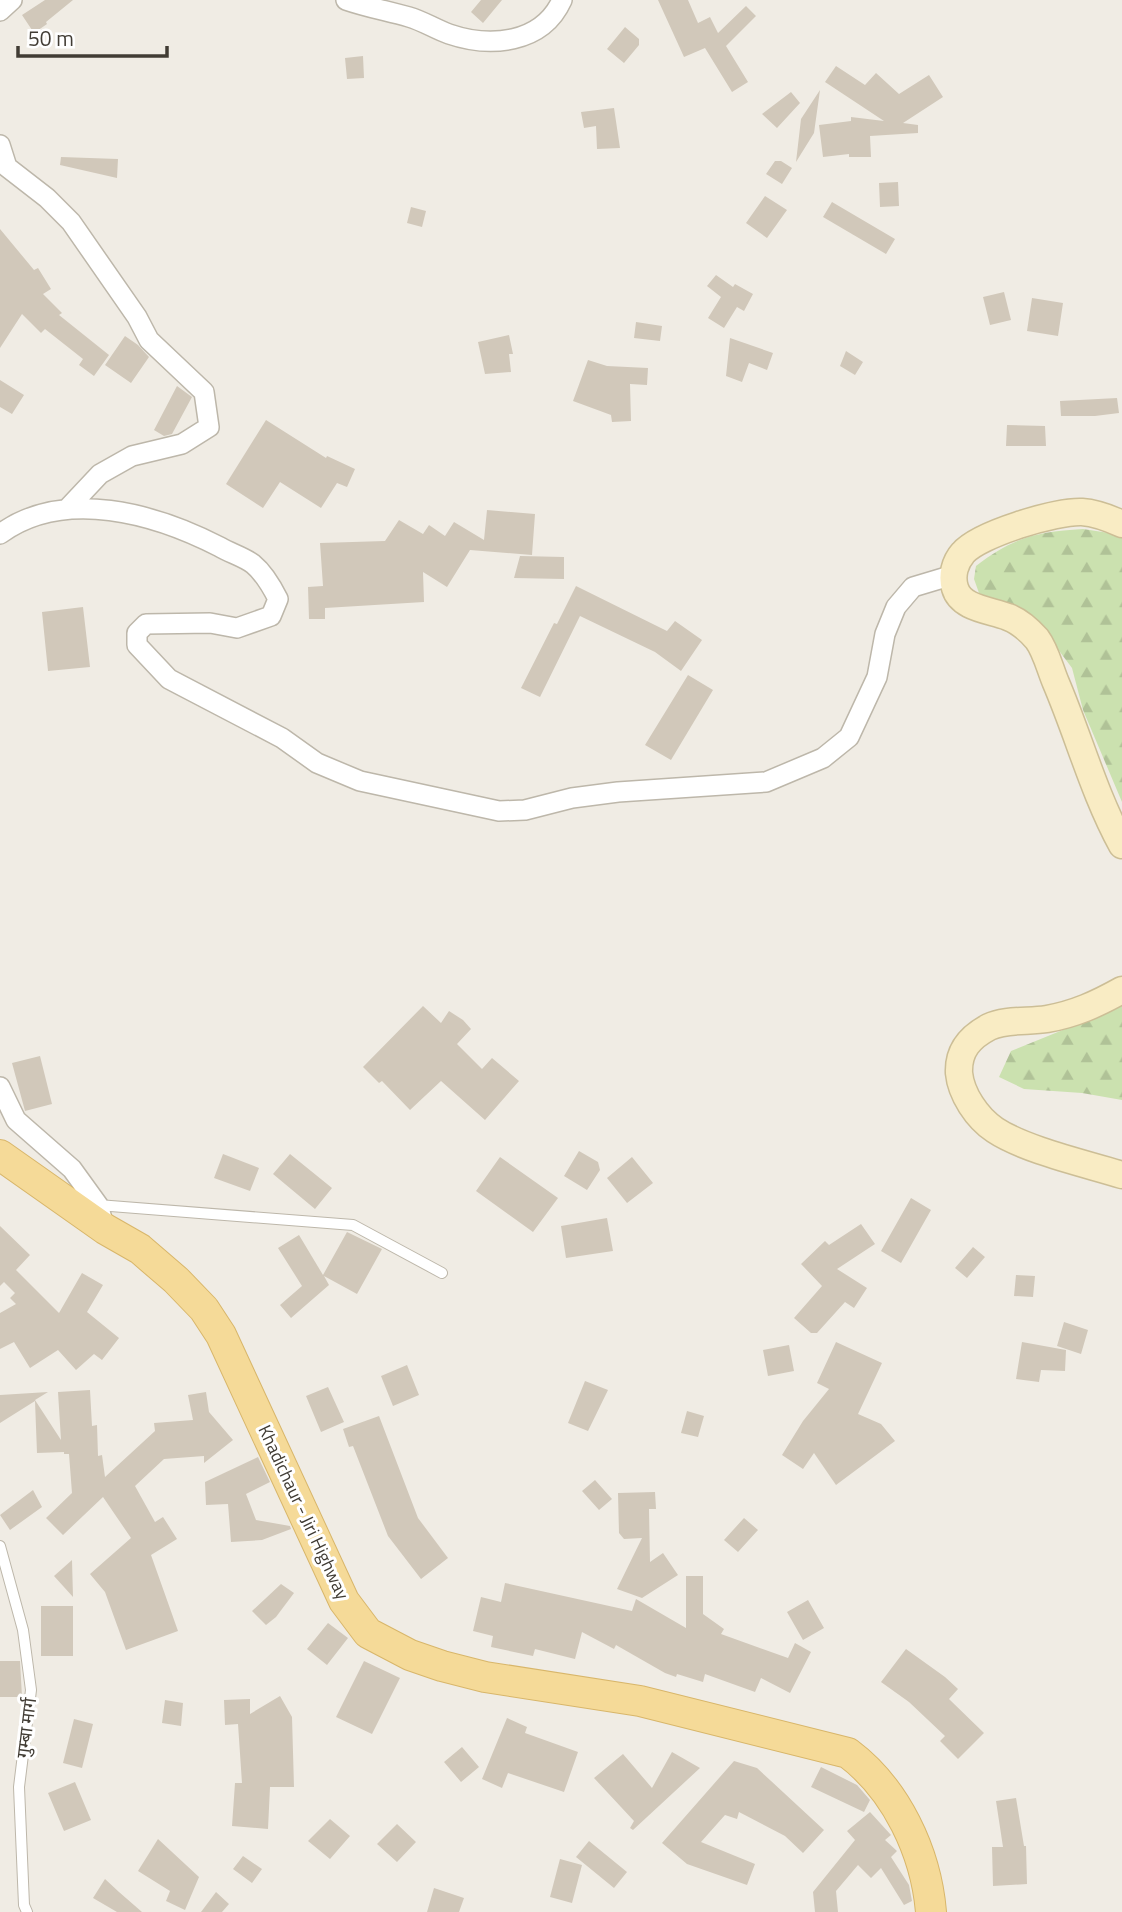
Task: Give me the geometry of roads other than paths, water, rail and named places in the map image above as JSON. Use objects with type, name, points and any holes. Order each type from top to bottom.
[{"type":"main road","points":[[1122,524],[1080,512],[1044,517],[974,544],[957,561],[953,575],[955,590],[962,600],[1009,617],[1026,627],[1039,642],[1068,712],[1104,813],[1122,845]]},
{"type":"main road","points":[[1122,990],[1082,1011],[1046,1019],[993,1025],[973,1036],[961,1052],[959,1070],[961,1084],[970,1104],[995,1130],[1028,1145],[1122,1175]]},
{"type":"main road","name":"Khadichaur - Jiri Highway","points":[[0,1155],[102,1217],[176,1280],[204,1309],[221,1335],[344,1601],[368,1633],[410,1654],[485,1677],[640,1701],[848,1753],[867,1767],[901,1812],[920,1861],[931,1912]]},
{"type":"street","points":[[0,11],[12,0]]},
{"type":"street","points":[[346,0],[411,18],[447,34],[469,40],[500,43],[531,35],[557,11],[562,0]]},
{"type":"street","points":[[0,145],[8,167],[47,198],[71,222],[149,340],[204,392],[209,428],[182,444],[132,456],[100,474],[68,508]]},
{"type":"street","points":[[0,534],[10,526],[68,508],[135,515],[191,532],[254,565],[268,581],[278,599],[271,616],[237,628],[210,623],[146,624],[137,633],[137,645],[169,679],[282,738],[317,763],[360,781],[499,811],[525,810],[572,798],[618,792],[766,782],[823,758],[849,737],[877,677],[884,634],[896,607],[913,587],[953,575]]},
{"type":"street","points":[[0,1087],[16,1120],[72,1169],[102,1217]]},
{"type":"lane","points":[[102,1217],[353,1224],[442,1273]]},
{"type":"lane","name":"गुम्बा मार्ग","points":[[0,1546],[23,1630],[31,1690],[19,1787],[24,1905],[27,1912]]}]
